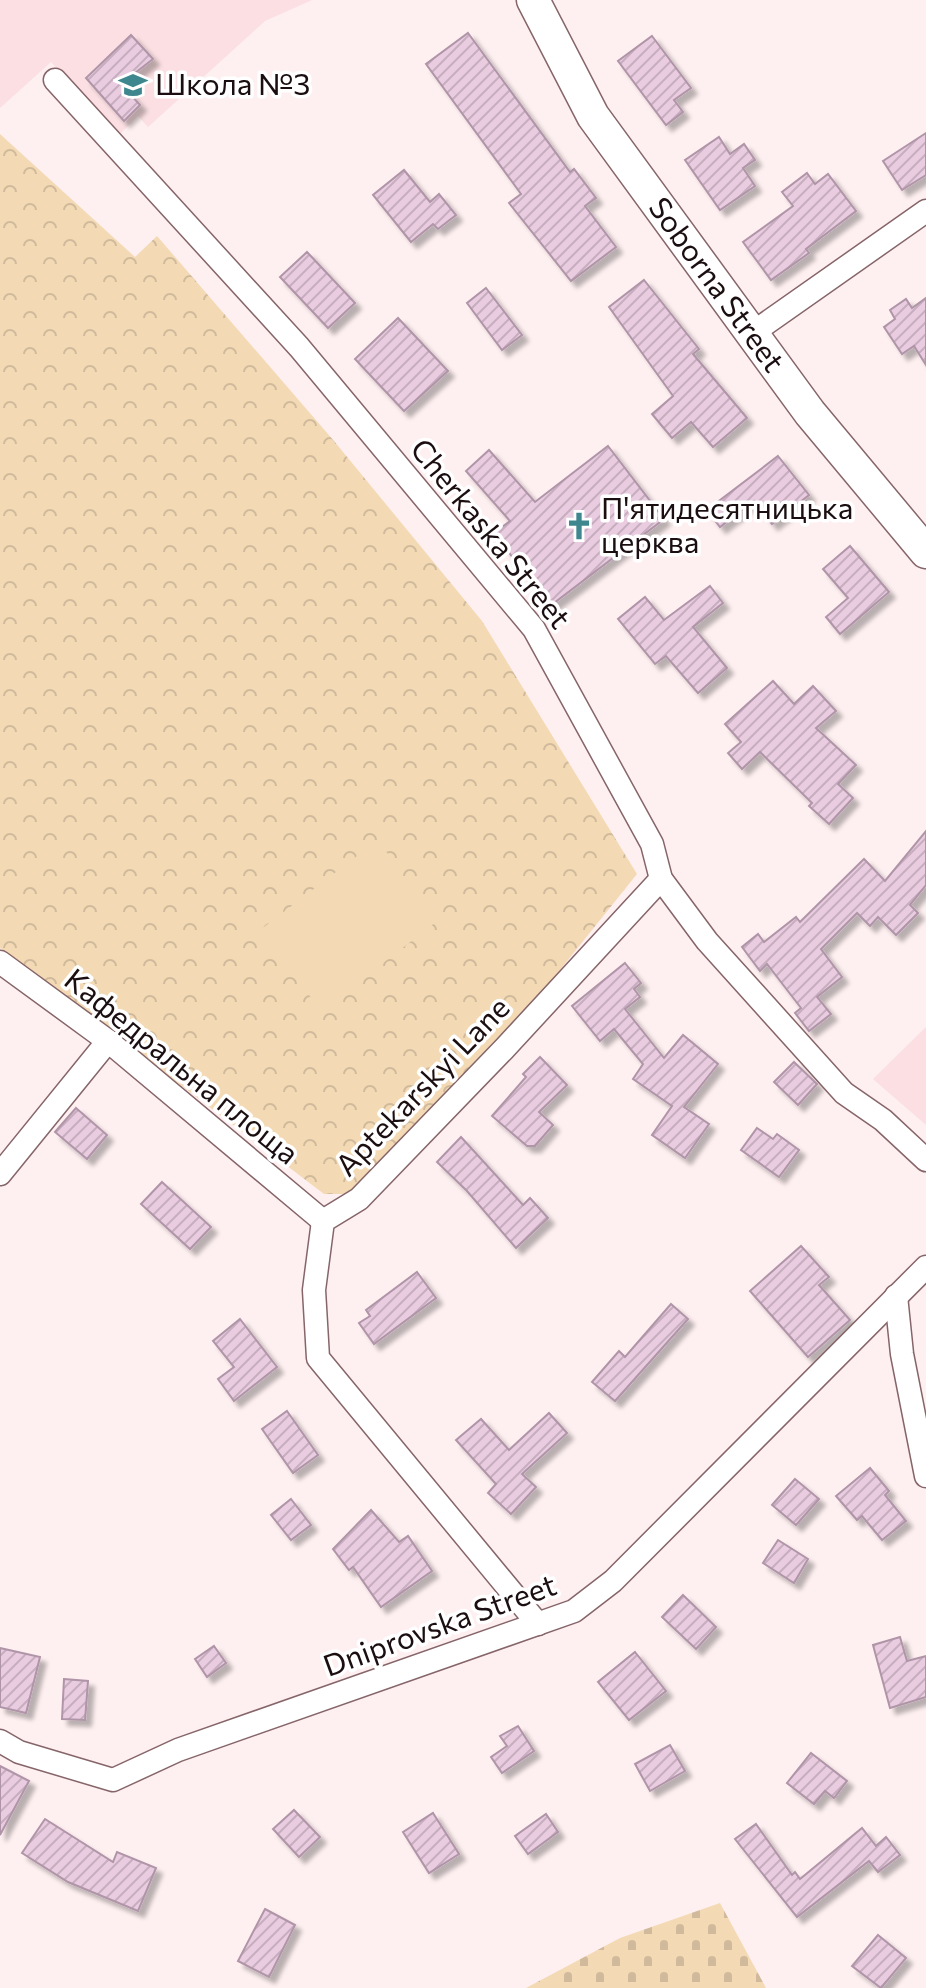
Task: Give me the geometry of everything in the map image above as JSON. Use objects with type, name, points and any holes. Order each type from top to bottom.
[{"type":"main road","name":"Soborna Street","points":[[533,0],[593,116],[810,413],[926,552]]},
{"type":"street","name":"Cherkaska Street","points":[[55,80],[299,347],[534,629],[652,844],[661,879],[707,941],[844,1093],[883,1120],[926,1160]]},
{"type":"street","points":[[751,334],[926,211]]},
{"type":"street","name":"Aptekarskyi Lane","points":[[323,1221],[359,1199],[504,1049],[661,879]]},
{"type":"street","name":"Кафедральна площа","points":[[0,962],[108,1041],[323,1221]]},
{"type":"street","points":[[0,1174],[108,1041]]},
{"type":"street","points":[[323,1221],[314,1290],[318,1358],[538,1624]]},
{"type":"street","name":"Dniprovska Street","points":[[0,1741],[19,1752],[113,1780],[178,1750],[574,1611],[613,1581],[926,1267]]},
{"type":"street","points":[[896,1296],[902,1354],[926,1476]]},
{"type":"shaded area","name":"Школа №3","points":[[0,0],[312,0],[265,21],[148,127],[138,116],[119,135],[51,62],[0,108]]},
{"type":"shaded area","points":[[926,1027],[926,1125],[873,1079]]},
{"type":"green space","points":[[0,134],[135,257],[157,236],[334,441],[482,621],[637,874],[527,1011],[361,1184],[344,1194],[324,1194],[0,948]]},
{"type":"green space","points":[[378,840],[436,922],[321,1011],[260,930]]},
{"type":"green space","points":[[720,1903],[766,1988],[526,1988],[620,1938]]},
{"type":"building","points":[[468,33],[570,172],[574,169],[596,198],[585,206],[616,247],[571,281],[509,203],[521,194],[426,64]]},
{"type":"building","points":[[131,35],[153,59],[121,84],[140,105],[124,121],[86,78]]},
{"type":"building","points":[[652,36],[691,88],[674,100],[683,112],[666,125],[618,61]]},
{"type":"building","points":[[926,133],[926,175],[902,190],[883,161]]},
{"type":"building","points":[[719,137],[730,154],[744,144],[755,160],[743,168],[755,186],[720,210],[685,160]]},
{"type":"building","points":[[404,170],[430,202],[439,194],[456,215],[438,229],[433,224],[411,242],[373,195]]},
{"type":"building","points":[[807,173],[815,184],[828,174],[856,211],[806,249],[809,253],[771,280],[743,242],[793,206],[782,192]]},
{"type":"building","points":[[307,252],[355,303],[328,328],[280,277]]},
{"type":"building","points":[[644,280],[699,349],[693,354],[747,418],[713,447],[691,422],[672,438],[652,414],[673,396],[609,307]]},
{"type":"building","points":[[486,288],[522,335],[502,350],[467,303]]},
{"type":"building","points":[[926,298],[926,365],[914,346],[902,354],[884,327],[895,319],[890,310],[906,299],[912,308]]},
{"type":"building","points":[[398,318],[448,371],[404,411],[355,359]]},
{"type":"building","name":"П'ятидесятницька церква","points":[[608,446],[664,519],[550,606],[494,533],[510,521],[466,471],[489,450],[535,502]]},
{"type":"building","points":[[778,456],[809,495],[772,524],[754,501],[720,527],[707,510]]},
{"type":"building","points":[[850,546],[889,592],[840,634],[826,617],[848,598],[823,569]]},
{"type":"building","points":[[710,586],[723,603],[693,627],[727,668],[698,693],[666,656],[655,664],[618,619],[645,597],[664,620]]},
{"type":"building","points":[[773,681],[794,704],[813,686],[836,711],[816,728],[856,765],[838,784],[853,798],[829,824],[760,752],[742,769],[728,753],[741,742],[725,724]]},
{"type":"building","points":[[926,831],[926,885],[910,905],[918,913],[896,935],[878,917],[870,926],[857,913],[821,949],[842,977],[817,997],[831,1014],[809,1031],[795,1013],[801,1008],[767,964],[760,971],[742,947],[758,934],[764,942],[796,917],[800,922],[864,859],[885,881]]},
{"type":"building","points":[[625,963],[641,983],[634,989],[640,997],[625,1009],[664,1058],[683,1035],[718,1064],[684,1107],[709,1124],[685,1158],[652,1135],[672,1106],[633,1079],[643,1064],[614,1029],[600,1041],[572,1006]]},
{"type":"building","points":[[540,1057],[567,1085],[539,1112],[553,1125],[535,1146],[527,1146],[492,1116],[526,1077],[523,1074]]},
{"type":"building","points":[[794,1062],[817,1084],[798,1105],[774,1082]]},
{"type":"building","points":[[76,1108],[107,1135],[87,1159],[55,1132]]},
{"type":"building","points":[[757,1128],[773,1139],[777,1134],[799,1150],[779,1177],[741,1150]]},
{"type":"building","points":[[461,1137],[523,1205],[530,1198],[548,1218],[516,1248],[467,1191],[437,1162]]},
{"type":"building","points":[[162,1182],[211,1227],[190,1249],[141,1204]]},
{"type":"building","points":[[801,1246],[829,1277],[819,1285],[850,1320],[808,1357],[750,1291]]},
{"type":"building","points":[[417,1272],[436,1298],[374,1344],[359,1323],[370,1316],[366,1310]]},
{"type":"building","points":[[671,1304],[688,1319],[615,1401],[592,1382],[619,1351],[625,1357]]},
{"type":"building","points":[[240,1319],[277,1367],[234,1401],[218,1379],[234,1367],[213,1341]]},
{"type":"building","points":[[287,1411],[318,1455],[293,1473],[262,1429]]},
{"type":"building","points":[[549,1413],[567,1433],[522,1474],[536,1487],[511,1514],[488,1493],[496,1484],[456,1440],[481,1419],[509,1450]]},
{"type":"building","points":[[870,1468],[889,1491],[885,1495],[906,1521],[882,1540],[862,1516],[857,1520],[836,1496]]},
{"type":"building","points":[[795,1479],[819,1499],[796,1525],[772,1505]]},
{"type":"building","points":[[291,1499],[311,1525],[291,1540],[271,1515]]},
{"type":"building","points":[[371,1510],[399,1542],[408,1536],[432,1571],[381,1607],[353,1567],[349,1570],[333,1549]]},
{"type":"building","points":[[778,1540],[808,1559],[794,1583],[763,1563]]},
{"type":"building","points":[[683,1595],[716,1627],[696,1649],[662,1617]]},
{"type":"building","points":[[900,1637],[907,1661],[926,1656],[926,1697],[890,1708],[873,1645]]},
{"type":"building","points":[[214,1646],[226,1663],[207,1677],[195,1659]]},
{"type":"building","points":[[0,1648],[40,1657],[26,1713],[0,1707]]},
{"type":"building","points":[[635,1652],[666,1691],[629,1720],[598,1682]]},
{"type":"building","points":[[64,1679],[88,1681],[85,1720],[62,1719]]},
{"type":"building","points":[[518,1726],[534,1751],[502,1773],[491,1757],[507,1746],[500,1736]]},
{"type":"building","points":[[670,1745],[685,1771],[650,1791],[635,1764]]},
{"type":"building","points":[[811,1753],[847,1781],[834,1798],[825,1791],[814,1804],[787,1783]]},
{"type":"building","points":[[0,1766],[29,1781],[0,1835]]},
{"type":"building","points":[[294,1810],[320,1837],[299,1857],[273,1829]]},
{"type":"building","points":[[433,1813],[459,1854],[429,1873],[403,1832]]},
{"type":"building","points":[[546,1814],[558,1832],[528,1854],[515,1836]]},
{"type":"building","points":[[45,1819],[113,1862],[117,1852],[156,1868],[138,1911],[68,1882],[22,1853]]},
{"type":"building","points":[[756,1824],[792,1875],[795,1872],[800,1879],[862,1828],[876,1846],[886,1837],[900,1855],[878,1872],[869,1861],[797,1917],[735,1839]]},
{"type":"building","points":[[265,1909],[295,1925],[269,1977],[238,1961]]},
{"type":"building","points":[[878,1935],[906,1958],[881,1988],[852,1966]]},
{"type":"place","name":"Школа №3","points":[[133,85]]},
{"type":"place","name":"П'ятидесятницька церква","points":[[579,526]]}]
